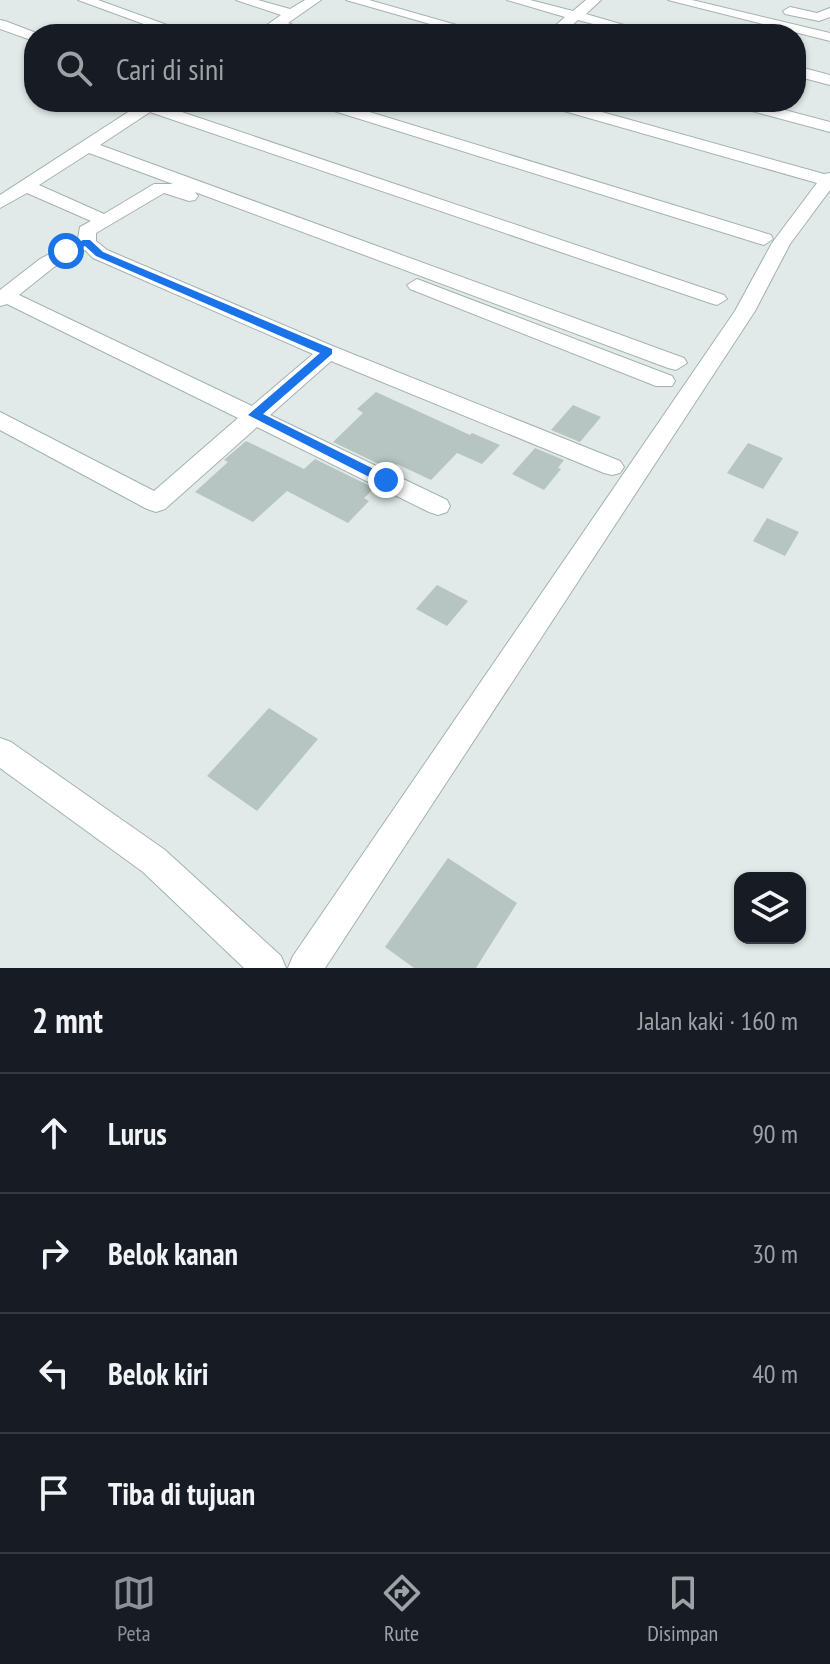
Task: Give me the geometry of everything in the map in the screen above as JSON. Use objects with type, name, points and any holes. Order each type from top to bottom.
[{"type":"street","points":[[85,0],[156,24]]},
{"type":"street","points":[[243,0],[292,14]]},
{"type":"street","points":[[276,24],[314,0]]},
{"type":"street","points":[[353,0],[443,24]]},
{"type":"street","points":[[514,0],[610,24]]},
{"type":"street","points":[[565,24],[594,0]]},
{"type":"street","points":[[675,0],[776,24]]},
{"type":"street","points":[[770,7],[824,17],[830,12]]},
{"type":"street","points":[[0,24],[24,33]]},
{"type":"street","points":[[806,31],[830,37]]},
{"type":"street","points":[[806,74],[830,80]]},
{"type":"street","points":[[0,203],[139,112]]},
{"type":"street","points":[[175,112],[717,299]]},
{"type":"street","points":[[353,112],[764,239]]},
{"type":"street","points":[[305,968],[745,311],[781,243],[829,180],[585,112]]},
{"type":"street","points":[[774,112],[830,127]]},
{"type":"street","points":[[86,146],[676,363]]},
{"type":"street","points":[[26,186],[105,221]]},
{"type":"street","points":[[612,467],[328,352],[100,254],[87,242],[87,231],[160,188],[168,188],[664,381]]},
{"type":"street","points":[[87,242],[47,263],[3,298],[254,415],[438,506]]},
{"type":"street","points":[[0,420],[156,503],[328,352]]},
{"type":"street","points":[[0,751],[154,861],[269,968]]},
{"type":"building","points":[[376,392],[470,435],[472,433],[500,445],[482,464],[457,453],[431,480],[397,464],[391,470],[333,442],[363,413],[357,409]]},
{"type":"building","points":[[573,405],[601,417],[580,442],[551,430]]},
{"type":"building","points":[[246,441],[304,469],[315,459],[374,488],[364,498],[369,501],[348,523],[287,491],[253,522],[195,492]]},
{"type":"building","points":[[748,443],[783,458],[763,489],[727,473]]},
{"type":"building","points":[[535,448],[564,460],[558,468],[561,469],[544,490],[512,474]]},
{"type":"building","points":[[767,518],[799,532],[785,556],[753,541]]},
{"type":"building","points":[[437,585],[468,601],[447,626],[416,609]]},
{"type":"building","points":[[269,708],[318,739],[257,811],[207,776]]},
{"type":"building","points":[[448,858],[517,903],[476,968],[414,968],[385,947]]},
{"type":"route","points":[[66,251],[87,242],[100,254],[328,352],[254,415],[386,480]]}]
